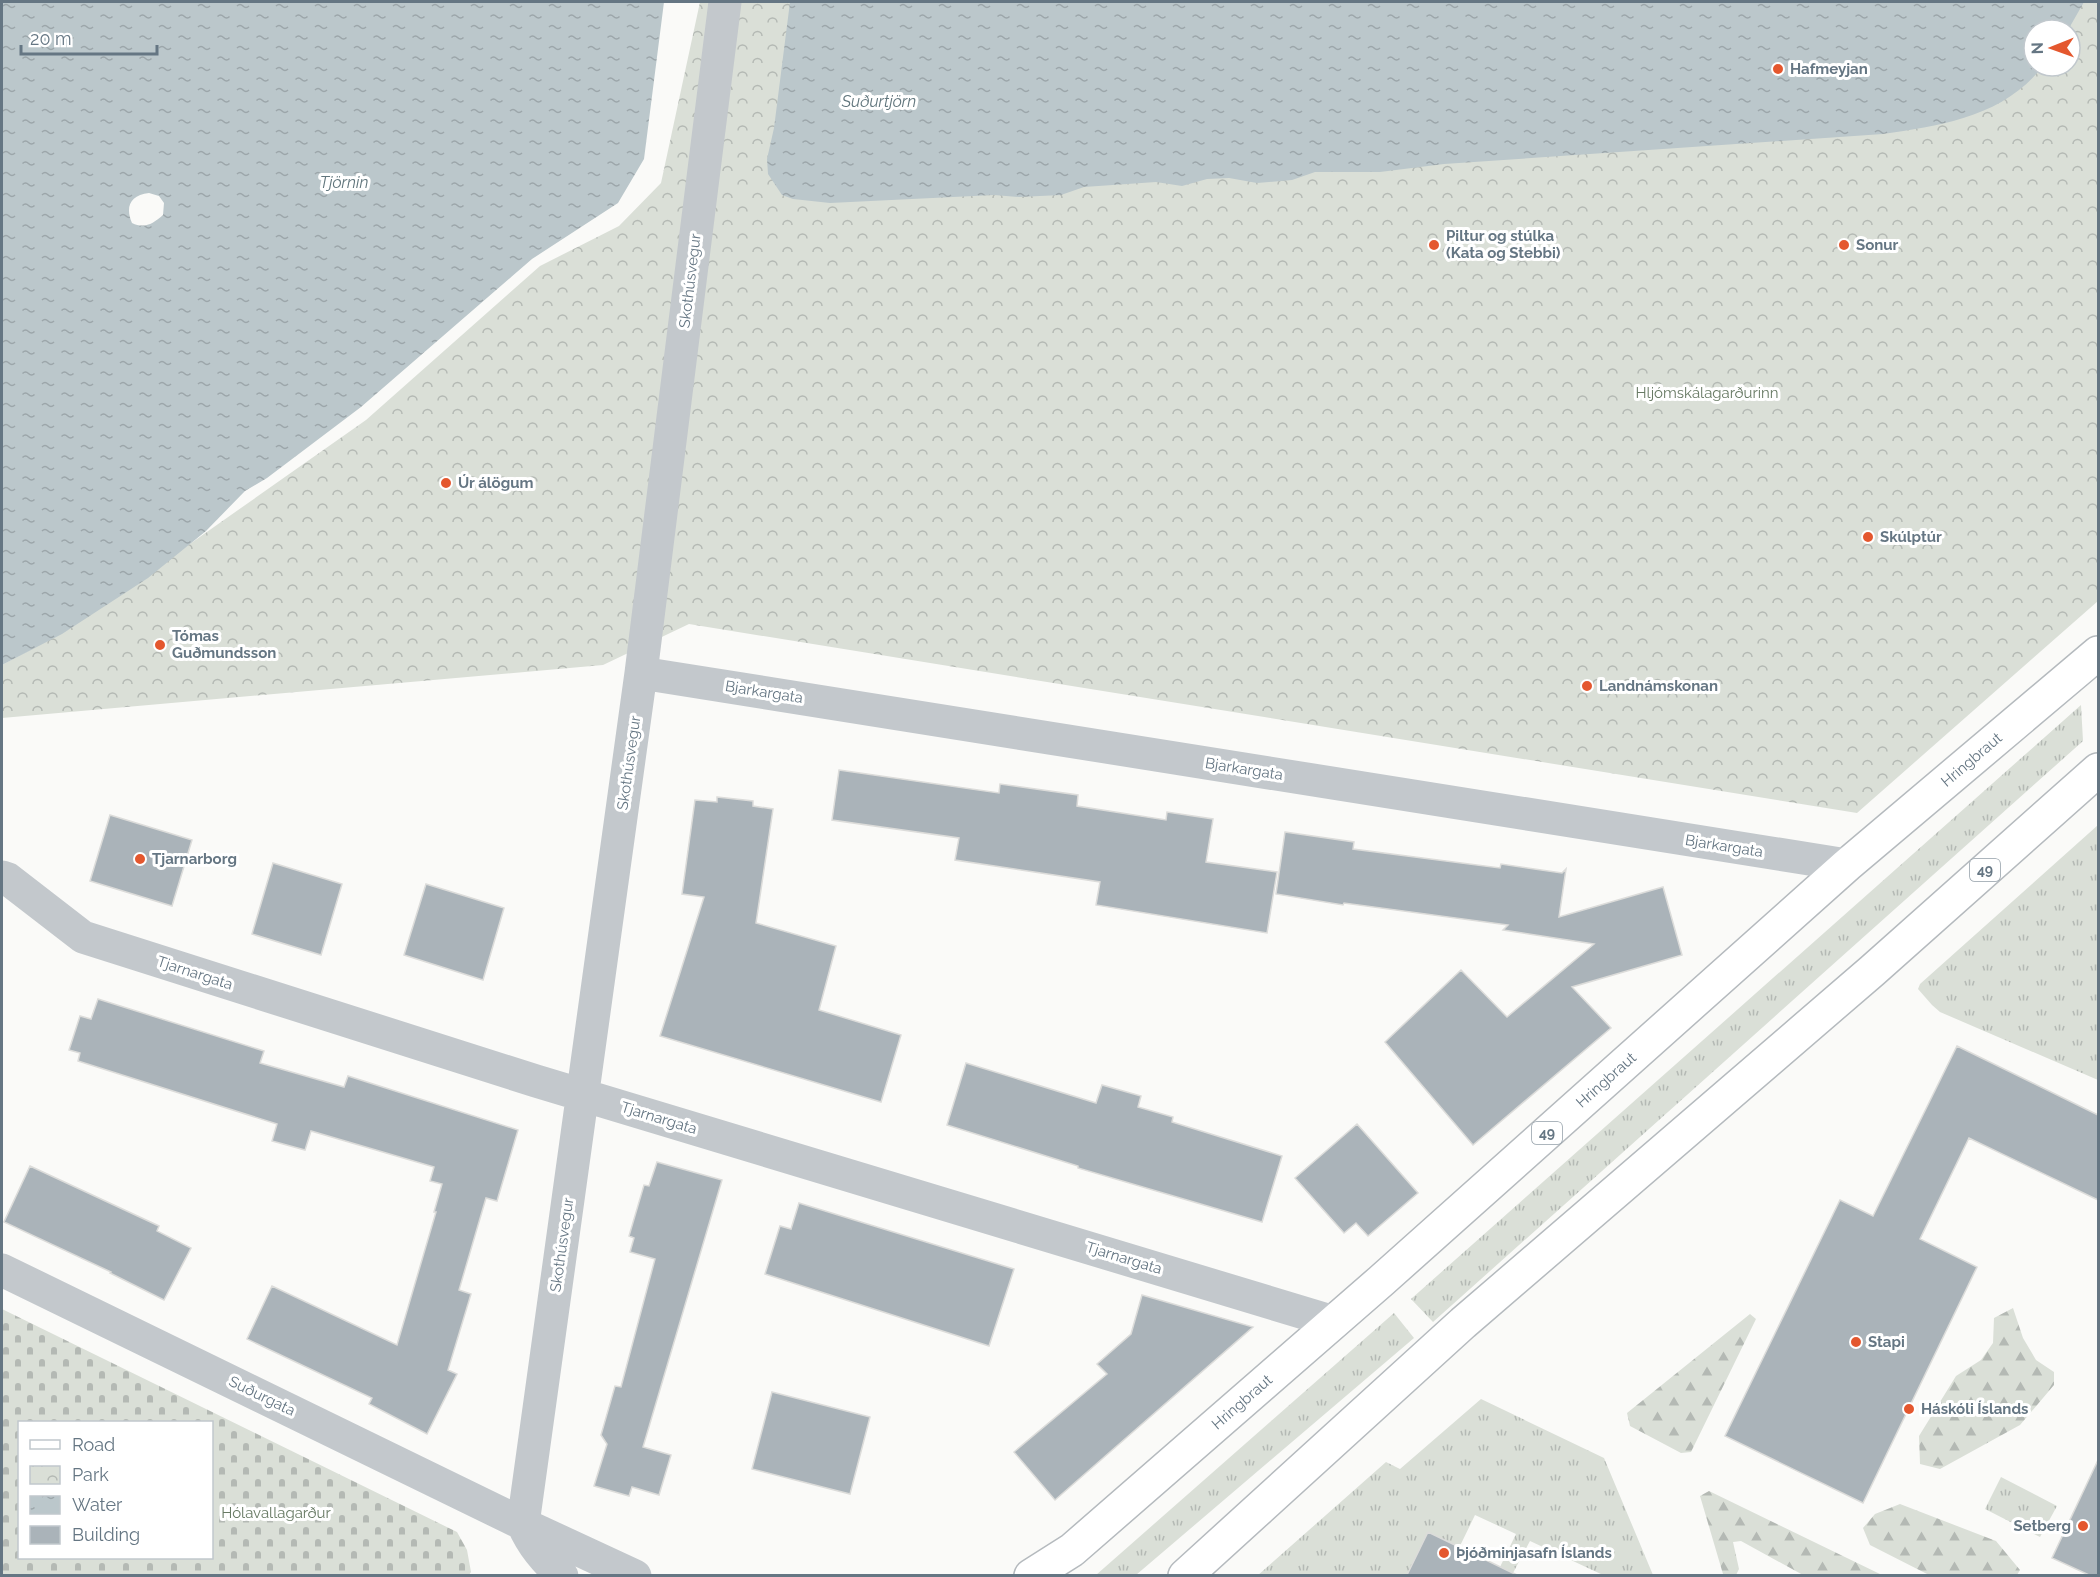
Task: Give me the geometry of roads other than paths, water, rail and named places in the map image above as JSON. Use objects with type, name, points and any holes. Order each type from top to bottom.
[{"type":"main road","name":"Hringbraut","points":[[1031,1575],[1072,1550],[1334,1322],[1847,865],[2098,653]]},
{"type":"main road","name":"49","points":[[1185,1575],[1463,1323],[1872,971],[2098,770]]},
{"type":"street","name":"Skothúsvegur","points":[[523,1524],[641,673],[725,2]]},
{"type":"street","name":"Bjarkargata","points":[[641,673],[1847,865]]},
{"type":"street","name":"Tjarnargata","points":[[2,877],[8,879],[83,937],[583,1094],[1334,1322]]},
{"type":"street","name":"Suðurgata","points":[[2,1270],[523,1524],[635,1575]]},
{"type":"street","points":[[523,1524],[529,1539],[545,1560],[562,1575]]},
{"type":"water","name":"Tjörnin","points":[[2,2],[664,2],[644,159],[618,203],[532,259],[361,407],[267,478],[245,491],[206,531],[148,578],[62,634],[2,665]],"holes":[[[149,193],[159,196],[164,203],[163,215],[148,225],[140,226],[132,223],[129,207],[133,199]]]},
{"type":"water","name":"Suðurtjörn","points":[[790,2],[2084,2],[2075,18],[2022,18],[2022,78],[2032,78],[2009,97],[1970,116],[1927,127],[1883,134],[1444,164],[1380,172],[1315,172],[1292,180],[1257,183],[1229,178],[1207,179],[1182,186],[1156,182],[1084,187],[1061,195],[1019,197],[994,195],[830,203],[793,199],[782,195],[768,174],[767,159],[774,128]]},
{"type":"place","name":"Hafmeyjan","points":[[1778,69]]},
{"type":"place","name":"Piltur og stúlka (Kata og Stebbi)","points":[[1434,245]]},
{"type":"place","name":"Sonur","points":[[1844,245]]},
{"type":"place","name":"Úr álögum","points":[[446,483]]},
{"type":"place","name":"Skúlptúr","points":[[1868,537]]},
{"type":"place","name":"Tómas Guðmundsson","points":[[160,645]]},
{"type":"place","name":"Landnámskonan","points":[[1587,686]]},
{"type":"place","name":"Tjarnarborg","points":[[140,859]]},
{"type":"place","name":"Stapi","points":[[1856,1342]]},
{"type":"place","name":"Háskóli Íslands","points":[[1909,1409]]},
{"type":"place","name":"Setberg","points":[[2083,1526]]},
{"type":"place","name":"Þjóðminjasafn Íslands","points":[[1444,1553]]},
{"type":"park label","name":"Hljómskálagarðurinn","points":[[1707,393]]},
{"type":"park label","name":"Hólavallagarður","points":[[276,1513]]}]
